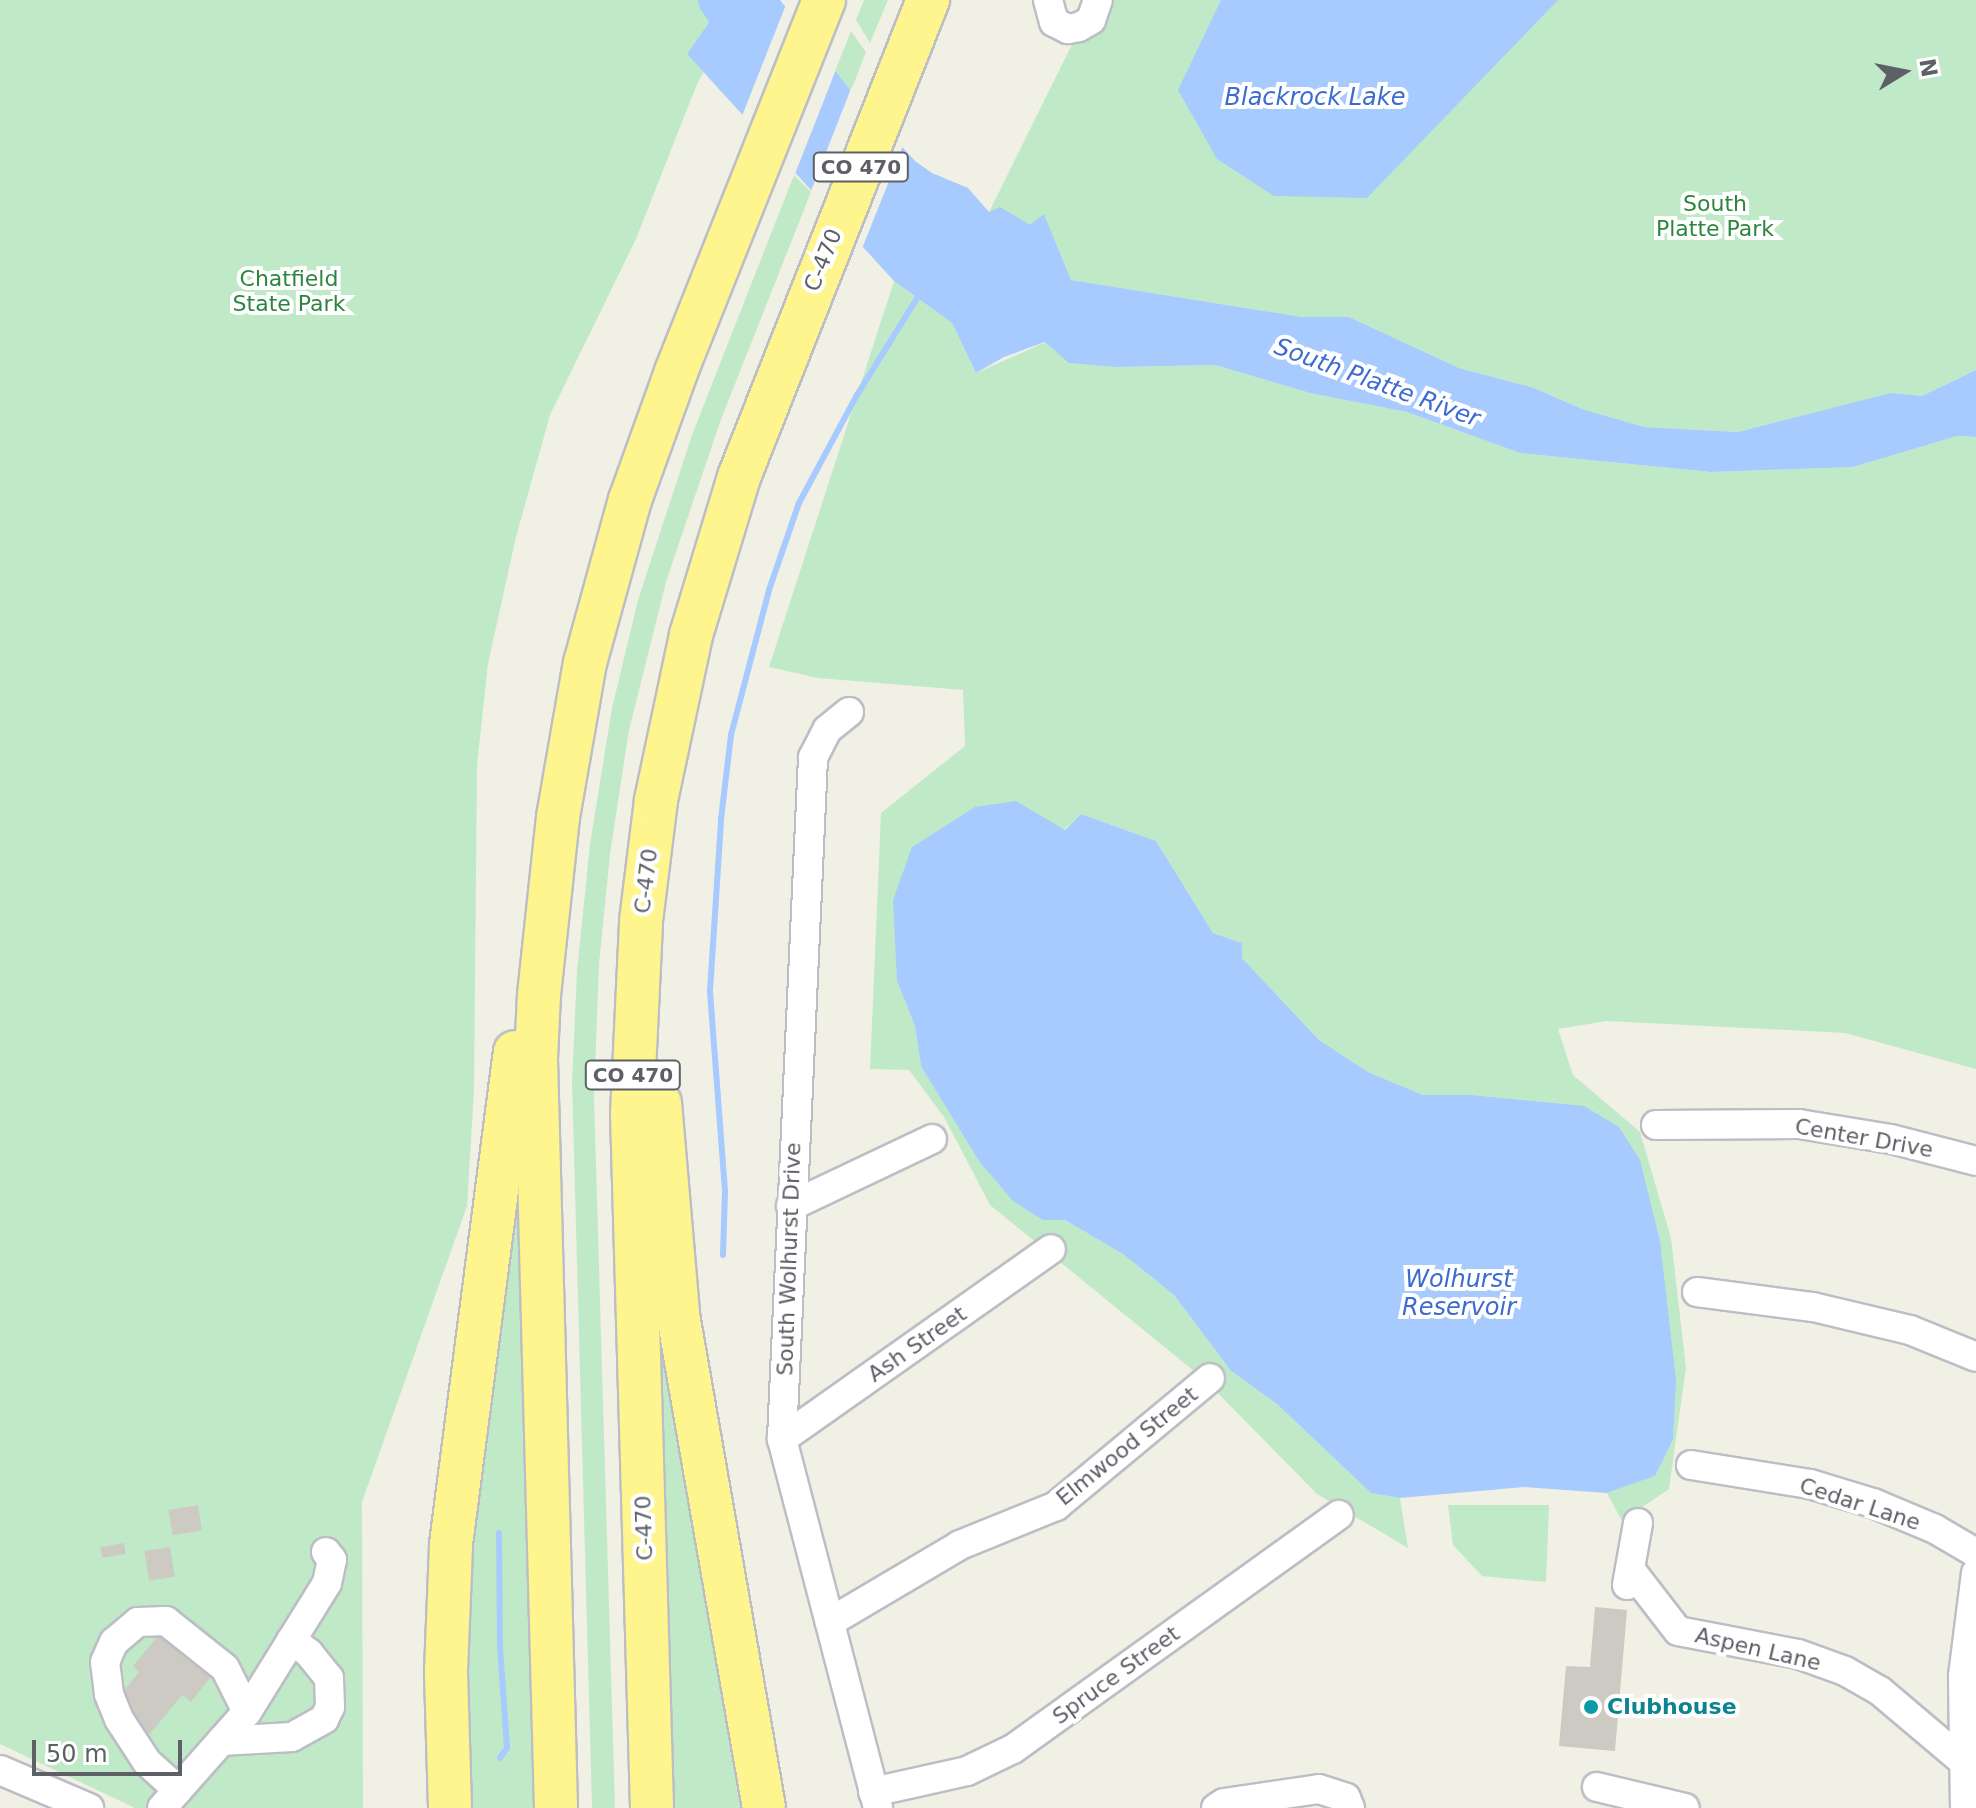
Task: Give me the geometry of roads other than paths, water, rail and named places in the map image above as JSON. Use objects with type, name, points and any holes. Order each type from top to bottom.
[{"type":"highway","points":[[556,1808],[537,1124],[537,1024],[568,749],[601,597],[655,428],[824,0]]},
{"type":"highway","name":"C-470","points":[[652,1808],[632,1114],[634,1030],[644,895],[661,772],[698,607],[734,489],[928,0]]},
{"type":"highway","points":[[764,1808],[675,1295],[662,1152],[659,1052],[668,893],[688,745],[728,567],[783,407],[783,362]]},
{"type":"highway","points":[[450,1808],[446,1671],[451,1544],[514,1056],[543,955]]},
{"type":"street","points":[[1048,0],[1054,22],[1068,29],[1091,20],[1098,0]]},
{"type":"street","name":"South Wolhurst Drive","points":[[849,712],[827,730],[813,758],[782,1439],[875,1800]]},
{"type":"street","name":"Center Drive","points":[[1656,1125],[1799,1124],[1891,1139],[1976,1161]]},
{"type":"street","points":[[791,1206],[932,1139]]},
{"type":"street","name":"Ash Street","points":[[782,1439],[1051,1249]]},
{"type":"street","points":[[1697,1292],[1813,1307],[1910,1330],[1976,1357]]},
{"type":"street","name":"Elmwood Street","points":[[830,1622],[960,1545],[1056,1506],[1210,1378]]},
{"type":"street","name":"Cedar Lane","points":[[1691,1465],[1810,1484],[1873,1503],[1935,1529],[1976,1553]]},
{"type":"street","name":"Spruce Street","points":[[875,1800],[967,1771],[1013,1749],[1339,1515]]},
{"type":"street","name":"Aspen Lane","points":[[1638,1523],[1628,1580],[1678,1631],[1798,1654],[1845,1671],[1880,1691],[1970,1769]]},
{"type":"street","points":[[247,1712],[225,1668],[166,1621],[138,1622],[114,1642],[105,1662],[109,1694],[119,1719],[170,1799],[247,1712],[327,1583],[332,1560],[326,1552]]},
{"type":"street","points":[[1965,1808],[1970,1769],[1963,1676],[1976,1573]]},
{"type":"street","points":[[221,1741],[292,1737],[324,1719],[330,1707],[329,1678],[309,1653],[291,1640]]},
{"type":"street","points":[[0,1770],[89,1808]]},
{"type":"street","points":[[1597,1787],[1685,1808]]},
{"type":"street","points":[[1216,1808],[1224,1803],[1319,1789],[1346,1798],[1350,1808]]},
{"type":"water","points":[[725,0],[780,0],[851,91],[915,161],[932,173],[968,188],[989,212],[1000,207],[1030,225],[1044,214],[1071,280],[1302,317],[1349,317],[1459,368],[1534,388],[1582,409],[1644,427],[1738,432],[1891,393],[1922,396],[1976,370],[1976,437],[1957,436],[1853,467],[1711,472],[1520,453],[1407,412],[1310,393],[1215,365],[1117,367],[1069,363],[1045,342],[1004,357],[976,373],[952,323],[894,281],[687,54]]},
{"type":"water","name":"Blackrock Lake","points":[[1221,0],[1558,0],[1367,198],[1274,196],[1217,159],[1178,90]]},
{"type":"water","name":"Wolhurst Reservoir","points":[[1016,801],[1065,830],[1081,814],[1156,841],[1213,933],[1242,943],[1242,958],[1319,1040],[1368,1072],[1423,1095],[1470,1095],[1584,1106],[1619,1127],[1640,1160],[1660,1241],[1676,1380],[1673,1439],[1655,1476],[1607,1493],[1524,1487],[1400,1498],[1371,1493],[1277,1404],[1231,1371],[1174,1295],[1123,1254],[1065,1220],[1043,1220],[1013,1201],[979,1161],[921,1066],[915,1026],[897,981],[893,900],[912,847],[975,807]]},
{"type":"waterway","name":"South Platte River","points":[[716,0],[749,48]]},
{"type":"waterway","points":[[723,1255],[725,1191],[710,991],[721,819],[731,735],[769,590],[799,503],[857,395],[919,295]]},
{"type":"waterway","points":[[499,1533],[500,1647],[507,1748],[500,1758]]},
{"type":"place","name":"Clubhouse","points":[[1591,1707]]},
{"type":"park label","name":"South Platte Park","points":[[1715,216]]},
{"type":"park label","name":"Chatfield State Park","points":[[289,290]]}]
